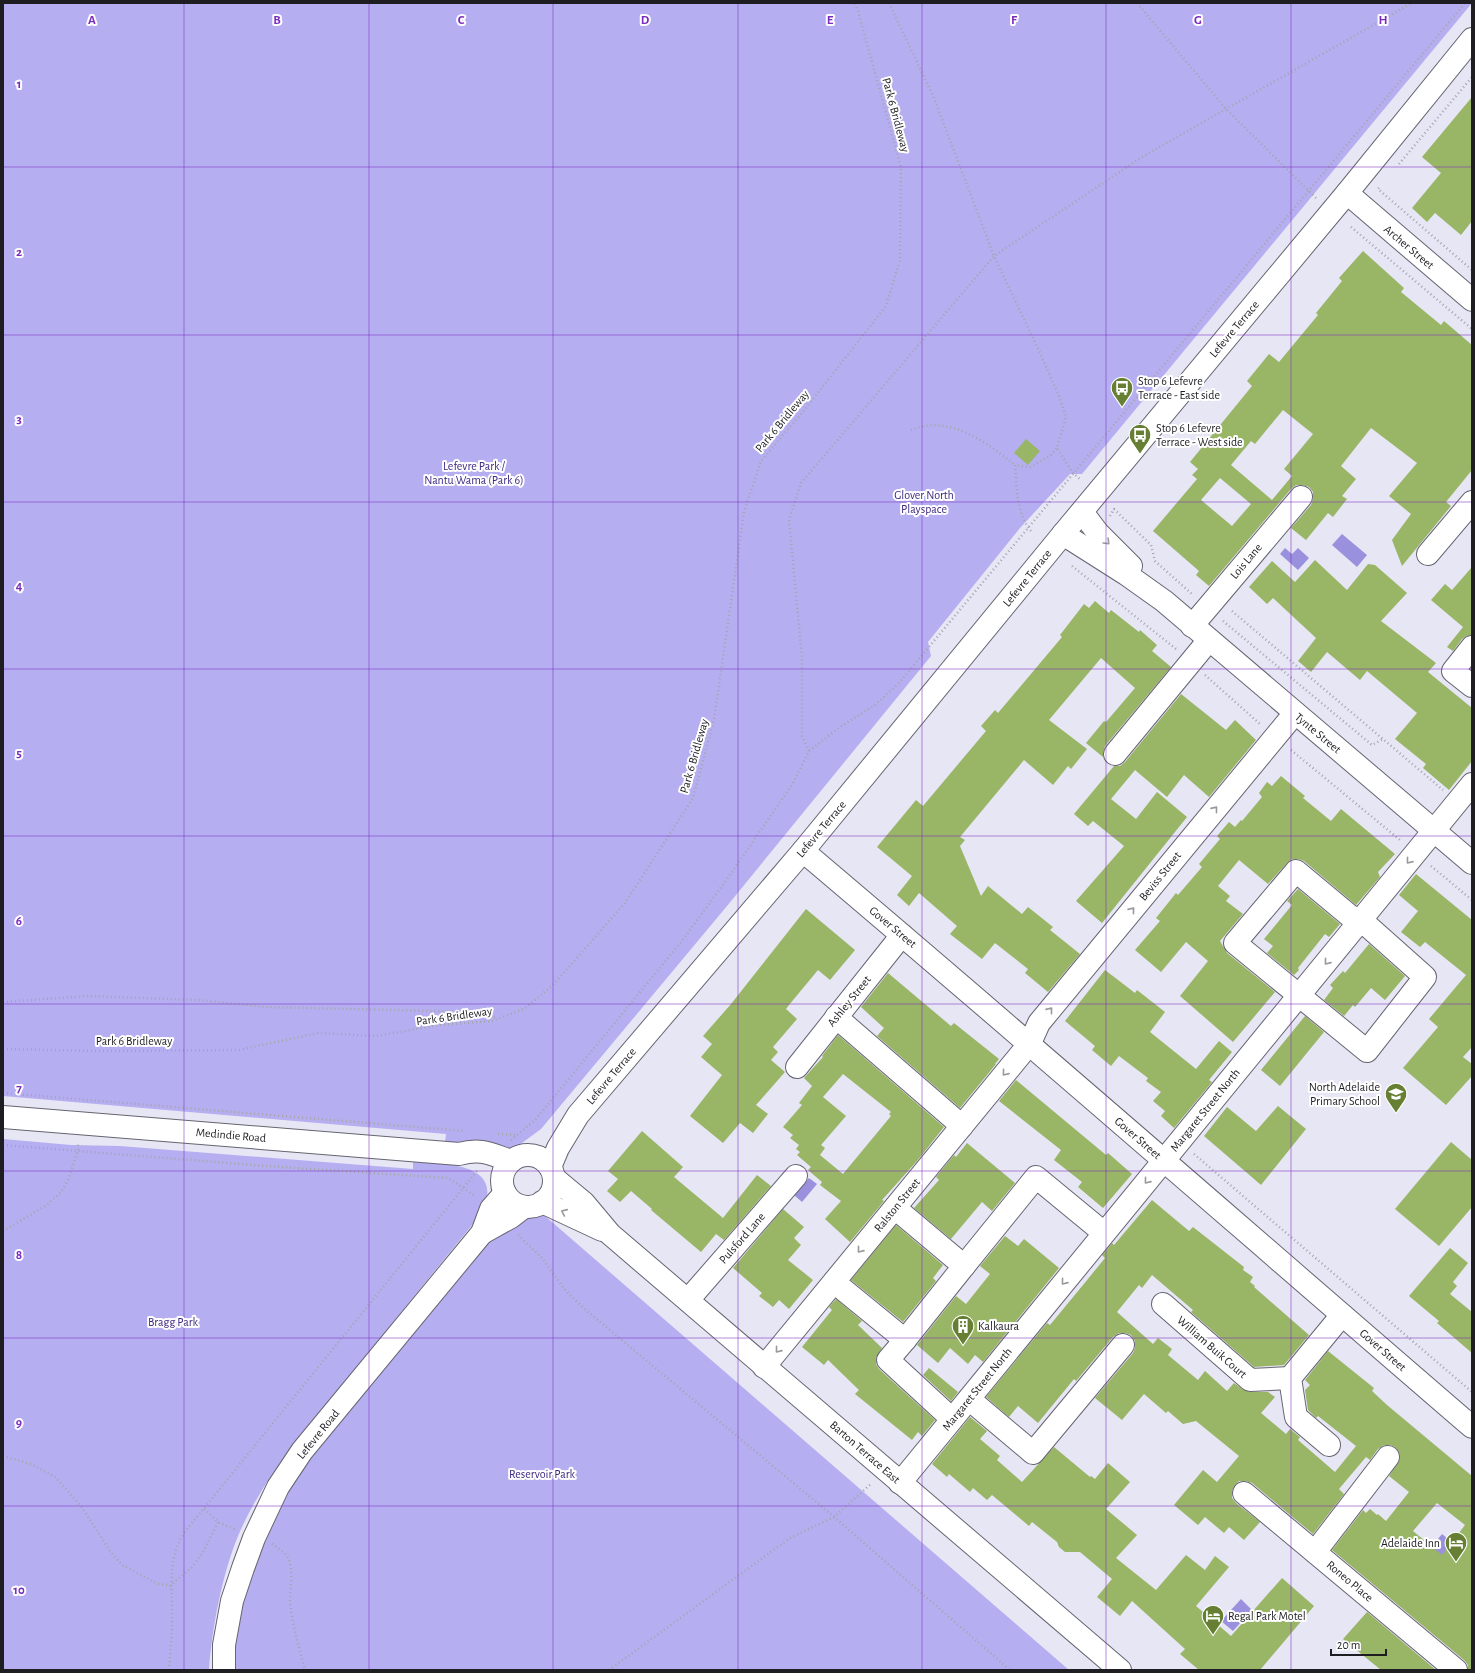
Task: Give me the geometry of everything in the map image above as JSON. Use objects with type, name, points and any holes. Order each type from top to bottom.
[{"type":"street","name":"Lefevre Terrace","points":[[552,1173],[558,1148],[578,1115],[803,851],[1063,534],[1347,193],[1472,39]]},
{"type":"street","name":"Archer Street","points":[[1347,193],[1472,300]]},
{"type":"street","name":"Lois Lane","points":[[1192,626],[1300,497]]},
{"type":"street","points":[[1428,554],[1472,502]]},
{"type":"street","name":"Tynte Street","points":[[1082,512],[1098,533],[1164,601],[1472,863]]},
{"type":"street","name":"Tynte Street","points":[[1063,534],[1120,570],[1164,601]]},
{"type":"street","points":[[1115,754],[1209,640]]},
{"type":"street","points":[[1472,648],[1453,671],[1472,686]]},
{"type":"street","name":"Beviss Street","points":[[1030,1043],[1039,1024],[1295,713]]},
{"type":"street","name":"Margaret Street North","points":[[893,1477],[952,1419],[969,1399],[1472,784]]},
{"type":"street","name":"Gover Street","points":[[803,851],[1030,1043],[1163,1161],[1472,1427]]},
{"type":"street","points":[[1296,871],[1350,916],[1361,920],[1425,977],[1367,1051],[1235,943],[1296,871]]},
{"type":"street","name":"Ashley Street","points":[[797,1067],[902,935]]},
{"type":"street","points":[[836,1017],[962,1126]]},
{"type":"street","name":"Ralston Street","points":[[764,1366],[1030,1043]]},
{"type":"street","name":"Lefevre Terrace","points":[[516,1153],[551,1134],[578,1115]]},
{"type":"street","name":"Medindie Road","points":[[3,1117],[459,1154],[473,1150],[492,1154],[516,1153]]},
{"type":"street","points":[[516,1153],[542,1159],[552,1173],[551,1192],[533,1204],[513,1202],[503,1187],[504,1170],[516,1153]]},
{"type":"street","name":"Medindie Road","points":[[459,1154],[482,1166],[503,1187]]},
{"type":"street","name":"Barton Terrace East","points":[[552,1173],[584,1203],[610,1234],[1120,1670]]},
{"type":"street","name":"Pulsford Lane","points":[[688,1300],[796,1176]]},
{"type":"street","points":[[952,1419],[888,1360],[1036,1177],[1104,1234]]},
{"type":"street","name":"Lefevre Road","points":[[224,1670],[224,1645],[232,1601],[254,1538],[278,1488],[302,1451],[482,1233],[491,1209],[503,1187]]},
{"type":"street","name":"Barton Terrace East","points":[[533,1204],[610,1234]]},
{"type":"street","name":"Lefevre Road","points":[[482,1233],[533,1204]]},
{"type":"street","points":[[895,1208],[964,1266]]},
{"type":"street","points":[[834,1282],[905,1340]]},
{"type":"street","name":"William Buik Court","points":[[1163,1304],[1250,1380],[1290,1378]]},
{"type":"street","points":[[1329,1445],[1296,1417],[1290,1378],[1342,1315]]},
{"type":"street","points":[[969,1399],[1033,1453],[1122,1344]]},
{"type":"street","points":[[1315,1552],[1388,1457]]},
{"type":"street","name":"Roneo Place","points":[[1244,1493],[1456,1670]]},
{"type":"path","name":"Park 6 Bridleway","points":[[3,1049],[100,1051],[239,1050],[318,1033],[377,1036],[440,1026],[492,1021],[524,1008],[554,984],[625,903],[693,798],[714,720],[744,512],[761,461],[802,413],[886,306],[900,260],[901,168],[858,11],[854,3]]},
{"type":"path","points":[[889,3],[934,98],[994,256],[1040,353],[1066,417],[1058,448],[1050,456],[1030,467],[1015,465],[1004,456],[965,432],[948,426],[933,424],[920,426],[911,430]]},
{"type":"path","points":[[1137,3],[1226,109],[1331,212]]},
{"type":"path","points":[[809,751],[802,736],[802,658],[790,520],[801,483],[994,256],[1142,158],[1412,3]]},
{"type":"path","points":[[516,1153],[518,1135],[535,1120],[682,941],[792,786],[809,751],[840,727],[875,705],[899,682],[1465,3]]},
{"type":"path","points":[[1397,166],[1472,77]]},
{"type":"path","points":[[1382,184],[1378,190],[1472,270]]},
{"type":"path","points":[[1351,227],[1472,329]]},
{"type":"path","points":[[1058,448],[1073,473]]},
{"type":"path","points":[[1015,465],[1020,511],[1031,531]]},
{"type":"path","points":[[1108,520],[1114,510],[1151,545],[1155,561],[1211,602],[1383,739],[1448,794]]},
{"type":"path","points":[[1071,564],[1170,644],[1275,737],[1400,841]]},
{"type":"path","points":[[1211,602],[1372,745],[1383,739]]},
{"type":"path","points":[[1430,865],[1472,900]]},
{"type":"path","points":[[3,1002],[87,996],[198,1000],[266,1007],[436,1011],[473,1013],[499,1018]]},
{"type":"path","points":[[3,1094],[471,1132]]},
{"type":"path","points":[[494,1133],[518,1135]]},
{"type":"path","points":[[3,1145],[266,1166],[448,1178],[479,1199]]},
{"type":"path","points":[[1188,1149],[1472,1392]]},
{"type":"path","points":[[3,1231],[47,1205],[61,1192],[68,1180],[78,1150]]},
{"type":"path","points":[[169,1670],[172,1612],[170,1586],[174,1554],[184,1533],[475,1174]]},
{"type":"path","points":[[514,1231],[542,1258],[566,1291],[587,1311],[834,1517],[1010,1670]]},
{"type":"path","points":[[3,1456],[31,1464],[55,1477],[81,1506],[110,1551],[122,1565],[156,1583],[170,1586]]},
{"type":"path","points":[[609,1670],[790,1538],[834,1517],[893,1477]]},
{"type":"path","points":[[204,1509],[218,1522],[239,1531]]},
{"type":"path","points":[[170,1586],[192,1567],[202,1554],[218,1522]]},
{"type":"path","points":[[268,1542],[284,1552],[288,1557],[290,1564],[290,1600],[294,1626],[305,1670]]},
{"type":"green space","name":"Lefevre Park / Nantu Wama (Park 6)","points":[[3,3],[1472,3],[1082,474],[1070,474],[1020,528],[928,642],[931,656],[727,906],[541,1129],[507,1154],[445,1142],[446,1134],[3,1096]]},
{"type":"green space","name":"Bragg Park","points":[[3,1139],[71,1145],[120,1146],[413,1169],[413,1162],[442,1164],[470,1170],[480,1176],[486,1185],[487,1197],[481,1214],[293,1445],[270,1477],[256,1500],[238,1536],[227,1567],[215,1619],[209,1670],[3,1670]]},
{"type":"green space","name":"Reservoir Park","points":[[545,1216],[1069,1670],[228,1670],[227,1645],[280,1489],[484,1235],[525,1218]]},
{"type":"shaded area","points":[[1342,534],[1367,555],[1357,567],[1332,545]]},
{"type":"shaded area","points":[[1285,548],[1292,554],[1298,548],[1309,558],[1298,570],[1280,554]]},
{"type":"shaded area","points":[[809,1178],[817,1184],[802,1202],[794,1195]]},
{"type":"shaded area","points":[[1442,1534],[1453,1543],[1434,1565],[1424,1556]]},
{"type":"shaded area","points":[[1241,1599],[1252,1610],[1233,1631],[1221,1621]]},
{"type":"building","points":[[1472,97],[1472,221],[1461,235],[1435,213],[1427,222],[1412,208],[1441,173],[1422,157]]},
{"type":"building","points":[[1363,251],[1404,288],[1401,292],[1441,325],[1444,321],[1472,345],[1472,470],[1446,502],[1451,506],[1402,566],[1392,540],[1411,514],[1389,496],[1417,463],[1371,428],[1341,466],[1356,479],[1342,496],[1347,499],[1333,517],[1328,513],[1306,540],[1291,528],[1311,505],[1313,499],[1313,492],[1309,487],[1296,485],[1209,586],[1196,575],[1199,571],[1153,531],[1197,479],[1192,475],[1198,469],[1190,462],[1252,386],[1247,381],[1269,354],[1279,362],[1318,315],[1316,313],[1342,281],[1339,278]],"holes":[[[1283,410],[1313,434],[1284,469],[1292,476],[1272,500],[1231,465],[1251,441],[1255,444]],[[1220,478],[1251,504],[1232,526],[1201,500]]]},
{"type":"building","points":[[1026,439],[1040,451],[1028,465],[1014,453]]},
{"type":"building","points":[[1315,560],[1347,590],[1368,564],[1375,565],[1407,593],[1381,621],[1436,663],[1428,672],[1472,708],[1472,761],[1449,790],[1423,768],[1426,764],[1395,739],[1417,713],[1367,671],[1360,680],[1327,652],[1311,672],[1298,661],[1316,638],[1273,598],[1267,604],[1249,587],[1272,561],[1295,582]]},
{"type":"building","points":[[1472,567],[1472,635],[1462,639],[1453,651],[1447,647],[1463,627],[1431,600],[1445,584],[1452,590]]},
{"type":"building","points":[[1095,601],[1109,613],[1111,610],[1139,632],[1140,630],[1157,645],[1152,651],[1171,667],[1105,746],[1103,757],[1086,743],[1135,688],[1101,658],[1049,720],[1087,749],[1071,769],[1068,766],[1053,785],[1024,760],[960,837],[965,840],[960,846],[981,896],[988,886],[1022,914],[1028,907],[1053,927],[1050,930],[1080,954],[1048,992],[1025,973],[1028,969],[995,943],[982,959],[950,934],[957,926],[919,893],[909,906],[897,895],[912,876],[877,847],[916,800],[923,806],[986,731],[981,726],[995,710],[998,713],[1062,637],[1060,635],[1084,604],[1089,608]]},
{"type":"building","points":[[1181,694],[1226,730],[1235,720],[1256,740],[1209,797],[1184,775],[1167,797],[1135,770],[1111,799],[1136,819],[1157,792],[1187,817],[1102,923],[1076,901],[1124,846],[1093,821],[1088,826],[1074,814],[1114,766],[1120,766],[1125,762]]},
{"type":"building","points":[[1281,776],[1305,796],[1303,798],[1331,821],[1341,809],[1395,854],[1378,872],[1380,877],[1356,905],[1304,861],[1299,859],[1292,859],[1287,863],[1268,884],[1239,860],[1218,886],[1230,896],[1226,901],[1243,914],[1220,941],[1227,953],[1275,992],[1233,1042],[1180,996],[1208,961],[1186,942],[1161,972],[1135,950],[1160,921],[1156,918],[1176,893],[1178,895],[1202,867],[1199,864],[1220,839],[1217,836],[1229,822],[1235,827],[1241,820],[1242,821],[1262,797],[1259,793],[1267,782],[1272,786]]},
{"type":"building","points":[[1416,874],[1472,920],[1472,1047],[1463,1057],[1472,1064],[1472,1076],[1446,1105],[1403,1068],[1438,1027],[1429,1019],[1466,975],[1425,942],[1420,947],[1401,932],[1418,911],[1399,895]]},
{"type":"building","points":[[1298,889],[1340,924],[1329,937],[1325,934],[1294,975],[1267,953],[1273,946],[1264,939],[1292,905],[1287,901]]},
{"type":"building","points":[[806,909],[855,950],[830,980],[818,970],[786,1009],[797,1019],[773,1047],[778,1052],[771,1060],[785,1072],[756,1105],[768,1114],[753,1133],[740,1123],[723,1143],[690,1116],[722,1075],[701,1057],[712,1044],[703,1036],[731,1004]]},
{"type":"building","points":[[1369,944],[1405,976],[1385,1000],[1371,988],[1355,1007],[1353,1005],[1344,1016],[1324,1000],[1333,988],[1330,985],[1343,971],[1345,973]]},
{"type":"building","points":[[1105,970],[1135,993],[1137,990],[1165,1012],[1150,1032],[1196,1069],[1219,1041],[1232,1052],[1209,1080],[1212,1082],[1174,1128],[1161,1116],[1165,1111],[1153,1101],[1161,1092],[1146,1081],[1148,1078],[1119,1056],[1111,1066],[1092,1050],[1095,1046],[1065,1021]]},
{"type":"building","points":[[888,973],[951,1026],[954,1023],[999,1059],[960,1108],[877,1036],[884,1028],[861,1007]]},
{"type":"building","points":[[1305,1016],[1324,1032],[1280,1086],[1261,1070]]},
{"type":"building","points":[[838,1035],[944,1127],[917,1161],[882,1200],[884,1201],[850,1242],[825,1219],[841,1201],[820,1185],[822,1182],[808,1170],[811,1167],[797,1155],[800,1152],[796,1149],[799,1145],[790,1138],[793,1135],[783,1127],[802,1105],[799,1103],[812,1086],[804,1078],[823,1057],[822,1056]],"holes":[[[843,1074],[891,1112],[889,1114],[891,1116],[843,1174],[820,1155],[825,1148],[821,1145],[846,1116],[823,1097]]]},
{"type":"building","points":[[1016,1080],[1106,1155],[1108,1153],[1132,1174],[1103,1208],[1078,1187],[1082,1182],[1054,1160],[1061,1150],[999,1101]]},
{"type":"building","points":[[1278,1106],[1306,1129],[1261,1185],[1204,1136],[1227,1107],[1256,1131]]},
{"type":"building","points":[[642,1131],[683,1167],[674,1177],[723,1218],[757,1175],[771,1186],[724,1240],[716,1234],[701,1252],[631,1191],[620,1202],[607,1191],[618,1179],[608,1171]]},
{"type":"building","points":[[1451,1142],[1472,1160],[1472,1207],[1439,1246],[1395,1209]]},
{"type":"building","points":[[967,1143],[1015,1183],[992,1211],[982,1202],[951,1239],[914,1208],[939,1180],[936,1177],[954,1155],[956,1157]]},
{"type":"building","points":[[1152,1200],[1189,1231],[1193,1227],[1244,1267],[1243,1270],[1253,1277],[1250,1282],[1255,1286],[1254,1287],[1309,1335],[1284,1365],[1254,1367],[1191,1312],[1193,1310],[1152,1275],[1142,1288],[1139,1285],[1117,1312],[1153,1344],[1158,1338],[1172,1349],[1168,1355],[1198,1380],[1205,1371],[1227,1391],[1234,1383],[1242,1389],[1250,1392],[1268,1392],[1275,1397],[1261,1413],[1286,1434],[1290,1429],[1300,1437],[1298,1440],[1335,1472],[1356,1446],[1318,1416],[1316,1418],[1308,1410],[1305,1390],[1310,1385],[1305,1380],[1328,1351],[1374,1388],[1372,1391],[1387,1405],[1472,1476],[1472,1670],[1468,1670],[1468,1665],[1464,1660],[1332,1550],[1363,1510],[1366,1513],[1370,1509],[1386,1521],[1409,1492],[1389,1476],[1400,1459],[1399,1452],[1395,1447],[1384,1445],[1378,1449],[1370,1460],[1366,1457],[1339,1489],[1344,1494],[1313,1534],[1252,1483],[1239,1481],[1232,1490],[1232,1498],[1260,1522],[1244,1540],[1229,1527],[1224,1533],[1205,1517],[1198,1525],[1174,1505],[1203,1470],[1217,1482],[1239,1456],[1196,1421],[1183,1424],[1168,1411],[1166,1413],[1144,1394],[1122,1420],[1095,1398],[1133,1353],[1135,1341],[1131,1335],[1119,1333],[1113,1337],[1076,1381],[1074,1379],[1038,1423],[1018,1406],[1009,1417],[986,1397],[1047,1323],[1050,1325],[1083,1285],[1105,1258],[1102,1255],[1112,1243],[1114,1245]],"holes":[[[1437,1503],[1465,1525],[1442,1555],[1413,1531]]]},
{"type":"building","points":[[783,1209],[804,1227],[794,1238],[801,1245],[788,1260],[813,1280],[789,1309],[779,1300],[773,1307],[759,1296],[762,1293],[733,1268]]},
{"type":"building","points":[[896,1225],[943,1265],[933,1278],[936,1281],[903,1322],[851,1280]]},
{"type":"building","points":[[1005,1236],[1018,1246],[1024,1239],[1059,1268],[983,1362],[975,1355],[968,1364],[950,1348],[938,1363],[917,1345],[956,1296],[966,1304],[990,1274],[980,1266]]},
{"type":"building","points":[[1450,1248],[1468,1263],[1453,1282],[1457,1286],[1450,1294],[1472,1312],[1472,1353],[1437,1323],[1439,1321],[1409,1296]]},
{"type":"building","points":[[836,1299],[862,1321],[858,1325],[882,1348],[876,1358],[876,1364],[879,1369],[935,1420],[922,1436],[918,1432],[912,1440],[855,1394],[859,1390],[828,1360],[824,1365],[802,1347],[832,1310],[829,1307]]},
{"type":"building","points":[[929,1368],[958,1392],[951,1401],[923,1375]]},
{"type":"building","points":[[970,1417],[987,1431],[980,1439],[1000,1456],[997,1460],[1022,1482],[1054,1447],[1090,1477],[1091,1476],[1095,1479],[1108,1463],[1130,1482],[1106,1509],[1137,1535],[1116,1558],[1156,1590],[1186,1555],[1205,1570],[1215,1556],[1229,1567],[1196,1606],[1231,1636],[1282,1578],[1314,1606],[1260,1670],[1199,1670],[1180,1654],[1185,1649],[1132,1601],[1120,1616],[1097,1597],[1112,1579],[1080,1552],[1065,1552],[1059,1547],[1057,1542],[1032,1522],[1029,1526],[992,1495],[987,1500],[973,1488],[970,1492],[949,1474],[947,1477],[932,1464]]},
{"type":"building","points":[[1367,1612],[1436,1670],[1381,1670],[1343,1639]]},
{"type":"place","name":"Stop 6 Lefevre Terrace - East side","points":[[1122,408]]},
{"type":"place","name":"Stop 6 Lefevre Terrace - West side","points":[[1140,454]]},
{"type":"place","name":"North Adelaide Primary School","points":[[1396,1114]]},
{"type":"place","name":"Kalkaura","points":[[963,1346]]},
{"type":"place","name":"Adelaide Inn","points":[[1456,1562]]},
{"type":"place","name":"Regal Park Motel","points":[[1213,1636]]},
{"type":"park label","name":"Glover North Playspace","points":[[924,502]]}]
